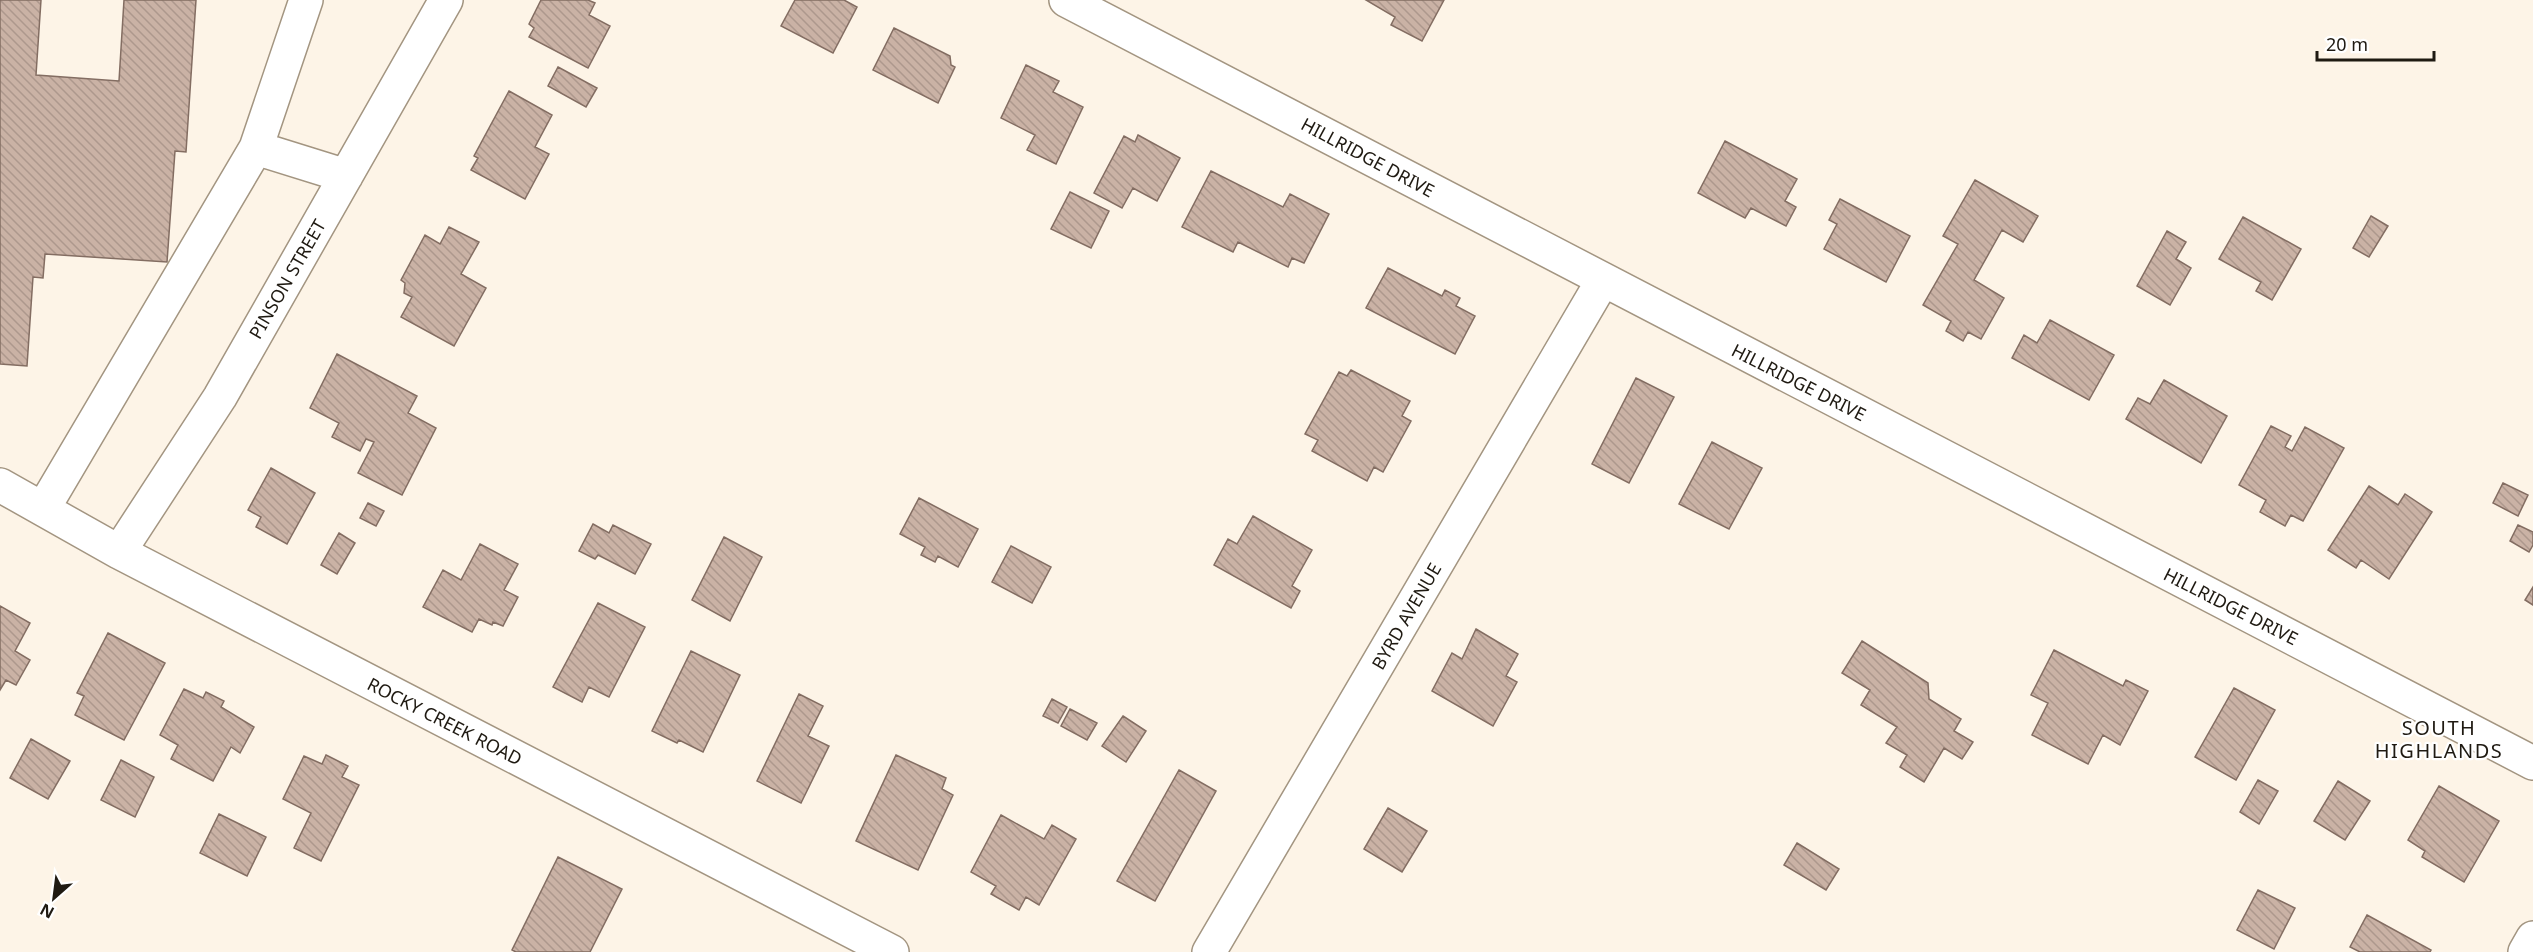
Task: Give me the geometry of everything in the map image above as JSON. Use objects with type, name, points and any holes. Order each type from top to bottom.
[{"type":"street","points":[[43,509],[256,148],[306,0]]},
{"type":"street","name":"PINSON STREET","points":[[119,552],[220,397],[446,0]]},
{"type":"street","name":"HILLRIDGE DRIVE","points":[[1066,0],[2533,763]]},
{"type":"street","points":[[256,148],[346,176]]},
{"type":"street","name":"BYRD AVENUE","points":[[1209,952],[1603,280]]},
{"type":"street","name":"ROCKY CREEK ROAD","points":[[0,485],[119,552],[892,952]]},
{"type":"street","points":[[2525,952],[2533,938]]},
{"type":"building","points":[[0,0],[41,0],[36,75],[119,81],[124,0],[196,0],[186,152],[175,151],[167,262],[45,254],[43,278],[33,277],[27,366],[0,364]]},
{"type":"building","points":[[541,0],[588,0],[595,3],[589,15],[610,26],[588,68],[529,37],[534,28],[529,24]]},
{"type":"building","points":[[795,0],[844,0],[857,7],[833,53],[781,26]]},
{"type":"building","points":[[1366,0],[1444,0],[1422,41],[1391,25],[1395,17]]},
{"type":"building","points":[[894,28],[950,56],[951,65],[955,67],[938,103],[873,70]]},
{"type":"building","points":[[1026,65],[1059,81],[1053,92],[1083,107],[1056,164],[1027,150],[1035,135],[1001,118]]},
{"type":"building","points":[[558,67],[597,88],[586,107],[548,86]]},
{"type":"building","points":[[509,91],[552,115],[535,147],[549,154],[525,199],[471,170],[478,158],[474,156]]},
{"type":"building","points":[[1138,135],[1180,158],[1157,201],[1133,188],[1122,208],[1094,193],[1124,136],[1135,142]]},
{"type":"building","points":[[1725,141],[1797,179],[1785,201],[1796,207],[1786,226],[1751,208],[1745,218],[1698,193]]},
{"type":"building","points":[[1211,171],[1283,207],[1290,194],[1329,214],[1304,263],[1292,258],[1288,267],[1238,242],[1233,252],[1182,227]]},
{"type":"building","points":[[1975,180],[2038,216],[2023,242],[2002,230],[1974,280],[2004,298],[1981,339],[1968,332],[1963,341],[1946,331],[1951,321],[1923,305],[1958,244],[1943,236]]},
{"type":"building","points":[[1070,192],[1109,211],[1091,248],[1051,229]]},
{"type":"building","points":[[1840,199],[1910,236],[1886,282],[1824,249],[1837,224],[1829,220]]},
{"type":"building","points":[[2371,216],[2388,226],[2369,257],[2353,248]]},
{"type":"building","points":[[2243,217],[2301,249],[2272,300],[2256,291],[2261,282],[2219,259]]},
{"type":"building","points":[[449,227],[479,242],[461,274],[486,288],[454,346],[401,317],[412,297],[404,293],[405,283],[401,280],[425,235],[440,244]]},
{"type":"building","points":[[2167,231],[2186,242],[2176,259],[2191,268],[2170,305],[2137,286]]},
{"type":"building","points":[[1388,268],[1442,296],[1445,290],[1460,298],[1456,306],[1475,316],[1455,354],[1366,308]]},
{"type":"building","points":[[2050,320],[2114,355],[2089,400],[2012,358],[2024,335],[2037,343]]},
{"type":"building","points":[[337,354],[417,396],[408,413],[436,428],[402,495],[358,473],[374,442],[366,439],[360,451],[332,437],[339,423],[310,408]]},
{"type":"building","points":[[1351,370],[1410,401],[1402,416],[1411,421],[1383,472],[1374,467],[1367,481],[1312,451],[1318,440],[1305,434],[1339,372],[1347,376]]},
{"type":"building","points":[[1636,378],[1674,397],[1629,483],[1592,464]]},
{"type":"building","points":[[2164,380],[2227,416],[2201,463],[2126,419],[2138,398],[2150,404]]},
{"type":"building","points":[[2271,426],[2291,436],[2285,447],[2292,451],[2305,427],[2344,448],[2303,521],[2291,515],[2285,526],[2260,512],[2266,500],[2239,485]]},
{"type":"building","points":[[1712,442],[1762,468],[1729,529],[1679,504]]},
{"type":"building","points":[[271,468],[315,493],[287,544],[256,527],[261,517],[248,510]]},
{"type":"building","points":[[2503,483],[2528,495],[2518,516],[2493,503]]},
{"type":"building","points":[[2369,486],[2398,505],[2405,494],[2432,512],[2389,579],[2361,560],[2356,568],[2328,550]]},
{"type":"building","points":[[919,498],[978,529],[958,567],[938,556],[935,562],[921,555],[925,547],[900,534]]},
{"type":"building","points":[[368,503],[384,511],[376,526],[360,518]]},
{"type":"building","points":[[1253,516],[1312,550],[1292,586],[1300,591],[1291,608],[1214,565],[1228,539],[1237,544]]},
{"type":"building","points":[[593,524],[609,533],[613,525],[651,544],[635,574],[598,555],[595,559],[579,551]]},
{"type":"building","points":[[2518,525],[2533,532],[2533,545],[2529,552],[2510,541]]},
{"type":"building","points":[[339,533],[355,543],[337,574],[321,565]]},
{"type":"building","points":[[724,537],[762,557],[730,621],[692,600]]},
{"type":"building","points":[[480,544],[518,564],[504,590],[518,597],[503,626],[493,622],[492,625],[479,619],[472,632],[423,607],[443,570],[461,580]]},
{"type":"building","points":[[1011,546],[1051,567],[1032,603],[992,582]]},
{"type":"building","points":[[2533,587],[2533,605],[2525,600]]},
{"type":"building","points":[[598,603],[645,627],[609,697],[589,687],[582,702],[553,687]]},
{"type":"building","points":[[0,606],[30,623],[15,651],[30,660],[16,685],[6,680],[0,690]]},
{"type":"building","points":[[1476,629],[1518,654],[1506,676],[1517,682],[1493,726],[1432,691],[1452,653],[1462,659]]},
{"type":"building","points":[[108,633],[165,663],[124,740],[75,715],[84,696],[77,693]]},
{"type":"building","points":[[1862,641],[1928,683],[1929,699],[1961,719],[1954,731],[1973,742],[1962,759],[1944,748],[1924,782],[1900,767],[1907,755],[1886,743],[1897,727],[1861,705],[1870,690],[1842,673]]},
{"type":"building","points":[[2054,650],[2123,686],[2126,680],[2148,691],[2120,745],[2103,735],[2088,764],[2032,735],[2048,703],[2031,695]]},
{"type":"building","points":[[691,651],[740,675],[703,752],[679,740],[677,743],[652,731]]},
{"type":"building","points":[[2234,688],[2275,710],[2236,780],[2195,757]]},
{"type":"building","points":[[184,689],[203,698],[206,692],[224,701],[221,707],[254,727],[240,753],[231,747],[213,781],[171,759],[178,745],[160,735]]},
{"type":"building","points":[[799,694],[823,706],[808,736],[829,746],[801,803],[757,781]]},
{"type":"building","points":[[1052,699],[1067,707],[1058,723],[1043,716]]},
{"type":"building","points":[[1070,709],[1097,723],[1087,740],[1061,726]]},
{"type":"building","points":[[1123,716],[1146,731],[1126,762],[1102,746]]},
{"type":"building","points":[[31,739],[70,761],[48,799],[10,778]]},
{"type":"building","points":[[326,755],[348,766],[342,777],[359,785],[321,861],[294,848],[311,813],[283,799],[304,756],[322,764]]},
{"type":"building","points":[[896,755],[946,778],[942,789],[953,795],[918,870],[856,841]]},
{"type":"building","points":[[121,760],[154,777],[135,817],[101,800]]},
{"type":"building","points":[[1179,770],[1216,791],[1155,901],[1117,881]]},
{"type":"building","points":[[2258,780],[2278,791],[2259,824],[2240,812]]},
{"type":"building","points":[[2338,781],[2370,801],[2345,840],[2314,821]]},
{"type":"building","points":[[2439,786],[2499,821],[2464,882],[2422,857],[2425,851],[2408,840]]},
{"type":"building","points":[[1388,808],[1427,831],[1402,872],[1364,849]]},
{"type":"building","points":[[219,814],[266,837],[247,876],[200,853]]},
{"type":"building","points":[[1001,815],[1044,839],[1052,825],[1076,839],[1039,905],[1026,897],[1019,910],[991,894],[996,886],[971,872]]},
{"type":"building","points":[[1797,843],[1839,869],[1826,890],[1784,865]]},
{"type":"building","points":[[558,857],[622,889],[590,952],[516,952],[512,950]]},
{"type":"building","points":[[2258,890],[2295,908],[2274,949],[2237,930]]},
{"type":"building","points":[[2367,915],[2431,950],[2430,952],[2360,952],[2350,947]]},
{"type":"district","name":"SOUTH HIGHLANDS","points":[[2439,738]]}]
